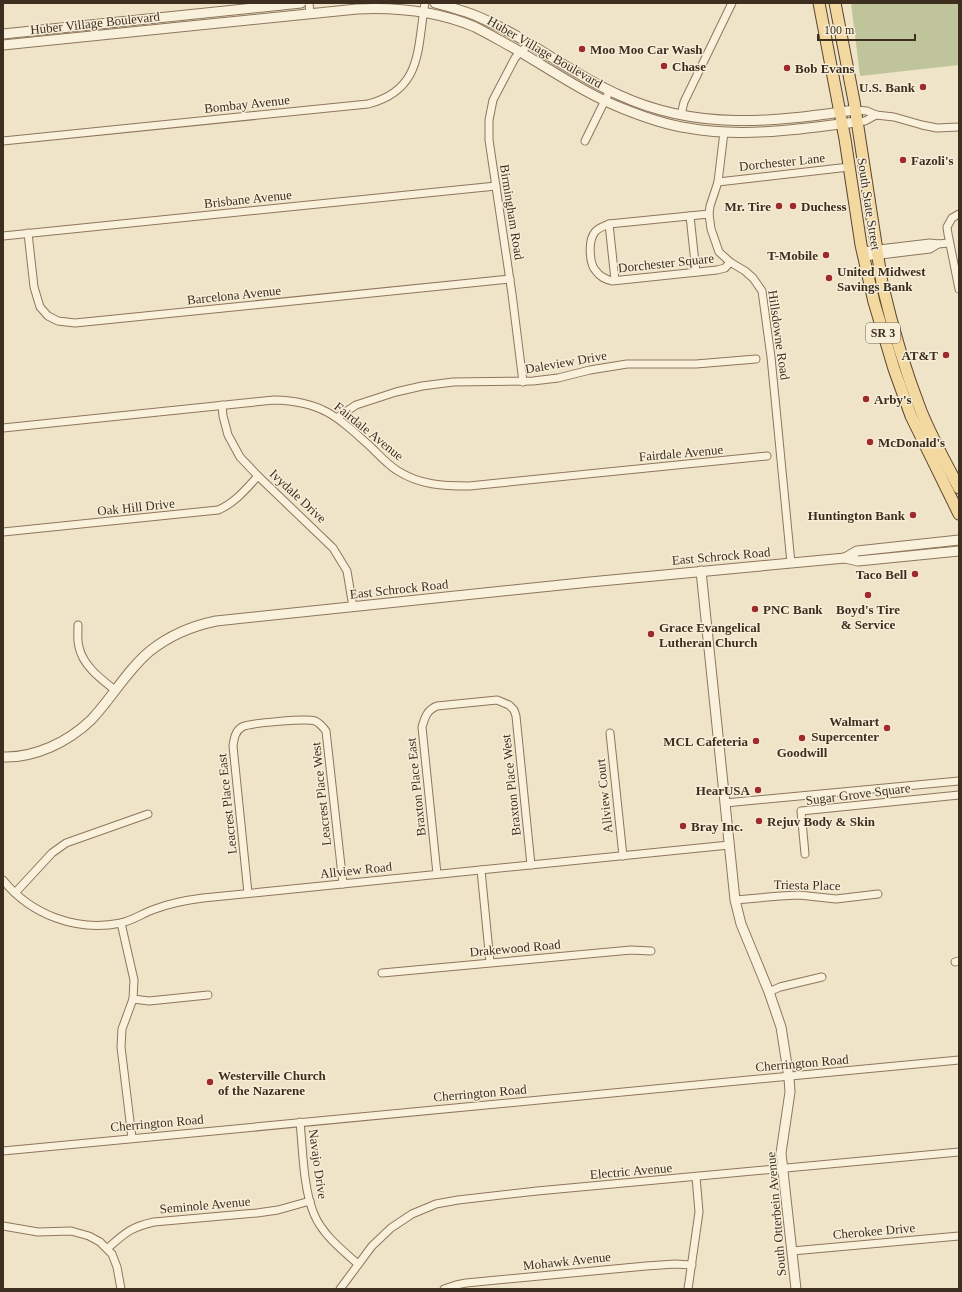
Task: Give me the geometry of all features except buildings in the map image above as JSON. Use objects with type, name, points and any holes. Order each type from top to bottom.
[{"type":"main road","name":"South State Street","points":[[819,3],[841,118],[854,203],[882,283],[890,317],[909,378],[927,424],[959,488]]},
{"type":"main road","name":"South State Street","points":[[836,3],[855,110],[870,252],[870,284],[875,307],[907,407],[959,514]]},
{"type":"main road","points":[[870,284],[878,288],[882,302],[890,317]]},
{"type":"main road","points":[[875,307],[886,322],[912,399],[919,403]]},
{"type":"main road","points":[[907,407],[916,410],[934,449],[947,465]]},
{"type":"street","name":"Huber Village Boulevard","points":[[3,34],[301,3]]},
{"type":"street","points":[[309,3],[310,13]]},
{"type":"street","name":"Huber Village Boulevard","points":[[436,3],[480,17],[610,90],[645,105],[681,115],[711,120],[756,121],[841,118],[856,122]]},
{"type":"street","points":[[681,115],[684,102],[732,3]]},
{"type":"street","name":"Huber Village Boulevard","points":[[3,45],[310,13],[381,8],[424,7],[476,28],[604,100],[623,109],[664,123],[686,128],[724,132],[757,132],[841,118],[855,110]]},
{"type":"street","name":"Bombay Avenue","points":[[3,141],[368,104],[381,101],[393,94],[404,84],[411,74],[418,54],[424,7]]},
{"type":"street","name":"Birmingham Road","points":[[523,382],[510,279],[489,140],[489,120],[493,100],[513,61],[526,42]]},
{"type":"street","points":[[585,141],[610,90]]},
{"type":"street","points":[[855,110],[867,111],[876,115],[894,117],[937,128],[959,127]]},
{"type":"street","points":[[856,122],[876,115]]},
{"type":"street","name":"Hillsdowne Road","points":[[724,132],[718,182],[710,206],[709,214],[711,229],[719,252],[730,262],[754,278],[760,286],[764,300],[791,563]]},
{"type":"street","name":"Dorchester Lane","points":[[718,182],[849,167]]},
{"type":"street","name":"Brisbane Avenue","points":[[3,236],[496,186]]},
{"type":"street","name":"Dorchester Square","points":[[709,214],[609,224],[594,232],[592,237],[590,254],[594,270],[602,278],[612,281],[725,268],[730,262]]},
{"type":"street","points":[[959,214],[952,218],[947,227],[959,289]]},
{"type":"street","points":[[690,216],[696,272]]},
{"type":"street","points":[[609,224],[615,280]]},
{"type":"street","name":"Barcelona Avenue","points":[[28,233],[34,287],[40,307],[48,316],[58,322],[75,323],[510,279]]},
{"type":"street","points":[[870,252],[930,249],[938,244],[949,243]]},
{"type":"street","name":"Daleview Drive","points":[[338,417],[356,405],[396,392],[422,386],[452,382],[523,382],[558,378],[590,370],[627,364],[696,364],[756,360]]},
{"type":"street","name":"Fairdale Avenue","points":[[3,428],[222,405],[290,400],[322,408],[338,417],[398,471],[419,481],[432,485],[445,486],[468,486],[767,456]]},
{"type":"street","name":"Ivydale Drive","points":[[222,405],[228,435],[240,457],[333,548],[347,571],[353,607]]},
{"type":"street","name":"Oak Hill Drive","points":[[3,532],[218,510],[227,506],[243,493],[258,476]]},
{"type":"street","name":"East Schrock Road","points":[[844,558],[857,550],[959,540]]},
{"type":"street","name":"East Schrock Road","points":[[3,757],[24,755],[39,751],[63,740],[91,719],[132,669],[151,650],[177,633],[189,628],[222,620],[701,571],[844,558],[858,561],[959,551]]},
{"type":"street","name":"South Otterbein Avenue","points":[[701,571],[729,846],[740,924],[769,992],[781,1027],[788,1076],[790,1092],[781,1153],[796,1289]]},
{"type":"street","points":[[78,625],[81,654],[92,670],[116,690]]},
{"type":"street","name":"Braxton Place East","points":[[436,874],[422,727],[427,712],[431,708],[437,706],[497,700],[509,705]]},
{"type":"street","name":"Braxton Place West","points":[[509,705],[514,710],[516,716],[531,865]]},
{"type":"street","name":"Leacrest Place West","points":[[278,722],[308,719],[316,721],[326,731],[343,884]]},
{"type":"street","name":"Leacrest Place East","points":[[248,893],[233,746],[234,740],[236,734],[241,728],[248,725],[278,722]]},
{"type":"street","name":"Allview Court","points":[[610,733],[622,856]]},
{"type":"street","points":[[725,803],[959,781]]},
{"type":"street","name":"Sugar Grove Square","points":[[805,854],[802,811],[959,795]]},
{"type":"street","points":[[15,892],[52,853],[66,843],[148,814]]},
{"type":"street","name":"Allview Road","points":[[3,880],[26,903],[41,912],[66,922],[104,925],[121,923],[137,918],[154,909],[179,902],[248,893],[729,846]]},
{"type":"street","points":[[481,870],[490,962]]},
{"type":"street","name":"Triesta Place","points":[[736,900],[780,896],[836,899],[878,894]]},
{"type":"street","points":[[121,923],[134,980],[133,999],[122,1030],[121,1047],[132,1138]]},
{"type":"street","name":"Drakewood Road","points":[[382,973],[631,950],[651,951]]},
{"type":"street","points":[[769,992],[780,987],[822,977]]},
{"type":"street","points":[[133,999],[149,1000],[208,996]]},
{"type":"street","name":"Cherrington Road","points":[[3,1150],[959,1060]]},
{"type":"street","name":"Navajo Drive","points":[[300,1122],[306,1181],[314,1214],[328,1237],[358,1264]]},
{"type":"street","name":"Electric Avenue","points":[[340,1289],[372,1246],[391,1228],[412,1214],[436,1204],[538,1191],[959,1152]]},
{"type":"street","points":[[688,1289],[699,1212],[696,1177]]},
{"type":"street","name":"Seminole Avenue","points":[[108,1248],[127,1232],[139,1225],[154,1222],[271,1211],[310,1201]]},
{"type":"street","points":[[3,1226],[38,1232],[71,1231],[89,1236],[108,1248],[112,1254],[117,1267],[121,1289]]},
{"type":"street","name":"Cherokee Drive","points":[[792,1251],[959,1236]]},
{"type":"street","name":"Mohawk Avenue","points":[[444,1289],[466,1283],[675,1264],[692,1265]]},
{"type":"green space","points":[[851,3],[959,3],[959,65],[860,76]]},
{"type":"place","name":"Moo Moo Car Wash","points":[[582,49]]},
{"type":"place","name":"Chase","points":[[664,66]]},
{"type":"place","name":"Bob Evans","points":[[787,68]]},
{"type":"place","name":"U.S. Bank","points":[[923,87]]},
{"type":"place","name":"Fazoli's","points":[[903,160]]},
{"type":"place","name":"Mr. Tire","points":[[779,206]]},
{"type":"place","name":"Duchess","points":[[793,206]]},
{"type":"place","name":"T-Mobile","points":[[826,255]]},
{"type":"place","name":"United Midwest Savings Bank","points":[[829,278]]},
{"type":"place","name":"AT&T","points":[[946,355]]},
{"type":"place","name":"Arby's","points":[[866,399]]},
{"type":"place","name":"McDonald's","points":[[870,442]]},
{"type":"place","name":"Huntington Bank","points":[[913,515]]},
{"type":"place","name":"Taco Bell","points":[[915,574]]},
{"type":"place","name":"Boyd's Tire & Service","points":[[868,595]]},
{"type":"place","name":"PNC Bank","points":[[755,609]]},
{"type":"place","name":"Grace Evangelical Lutheran Church","points":[[651,634]]},
{"type":"place","name":"Walmart Supercenter","points":[[887,728]]},
{"type":"place","name":"Goodwill","points":[[802,738]]},
{"type":"place","name":"MCL Cafeteria","points":[[756,741]]},
{"type":"place","name":"HearUSA","points":[[758,790]]},
{"type":"place","name":"Rejuv Body & Skin","points":[[759,821]]},
{"type":"place","name":"Bray Inc.","points":[[683,826]]},
{"type":"place","name":"Westerville Church of the Nazarene","points":[[210,1082]]}]
